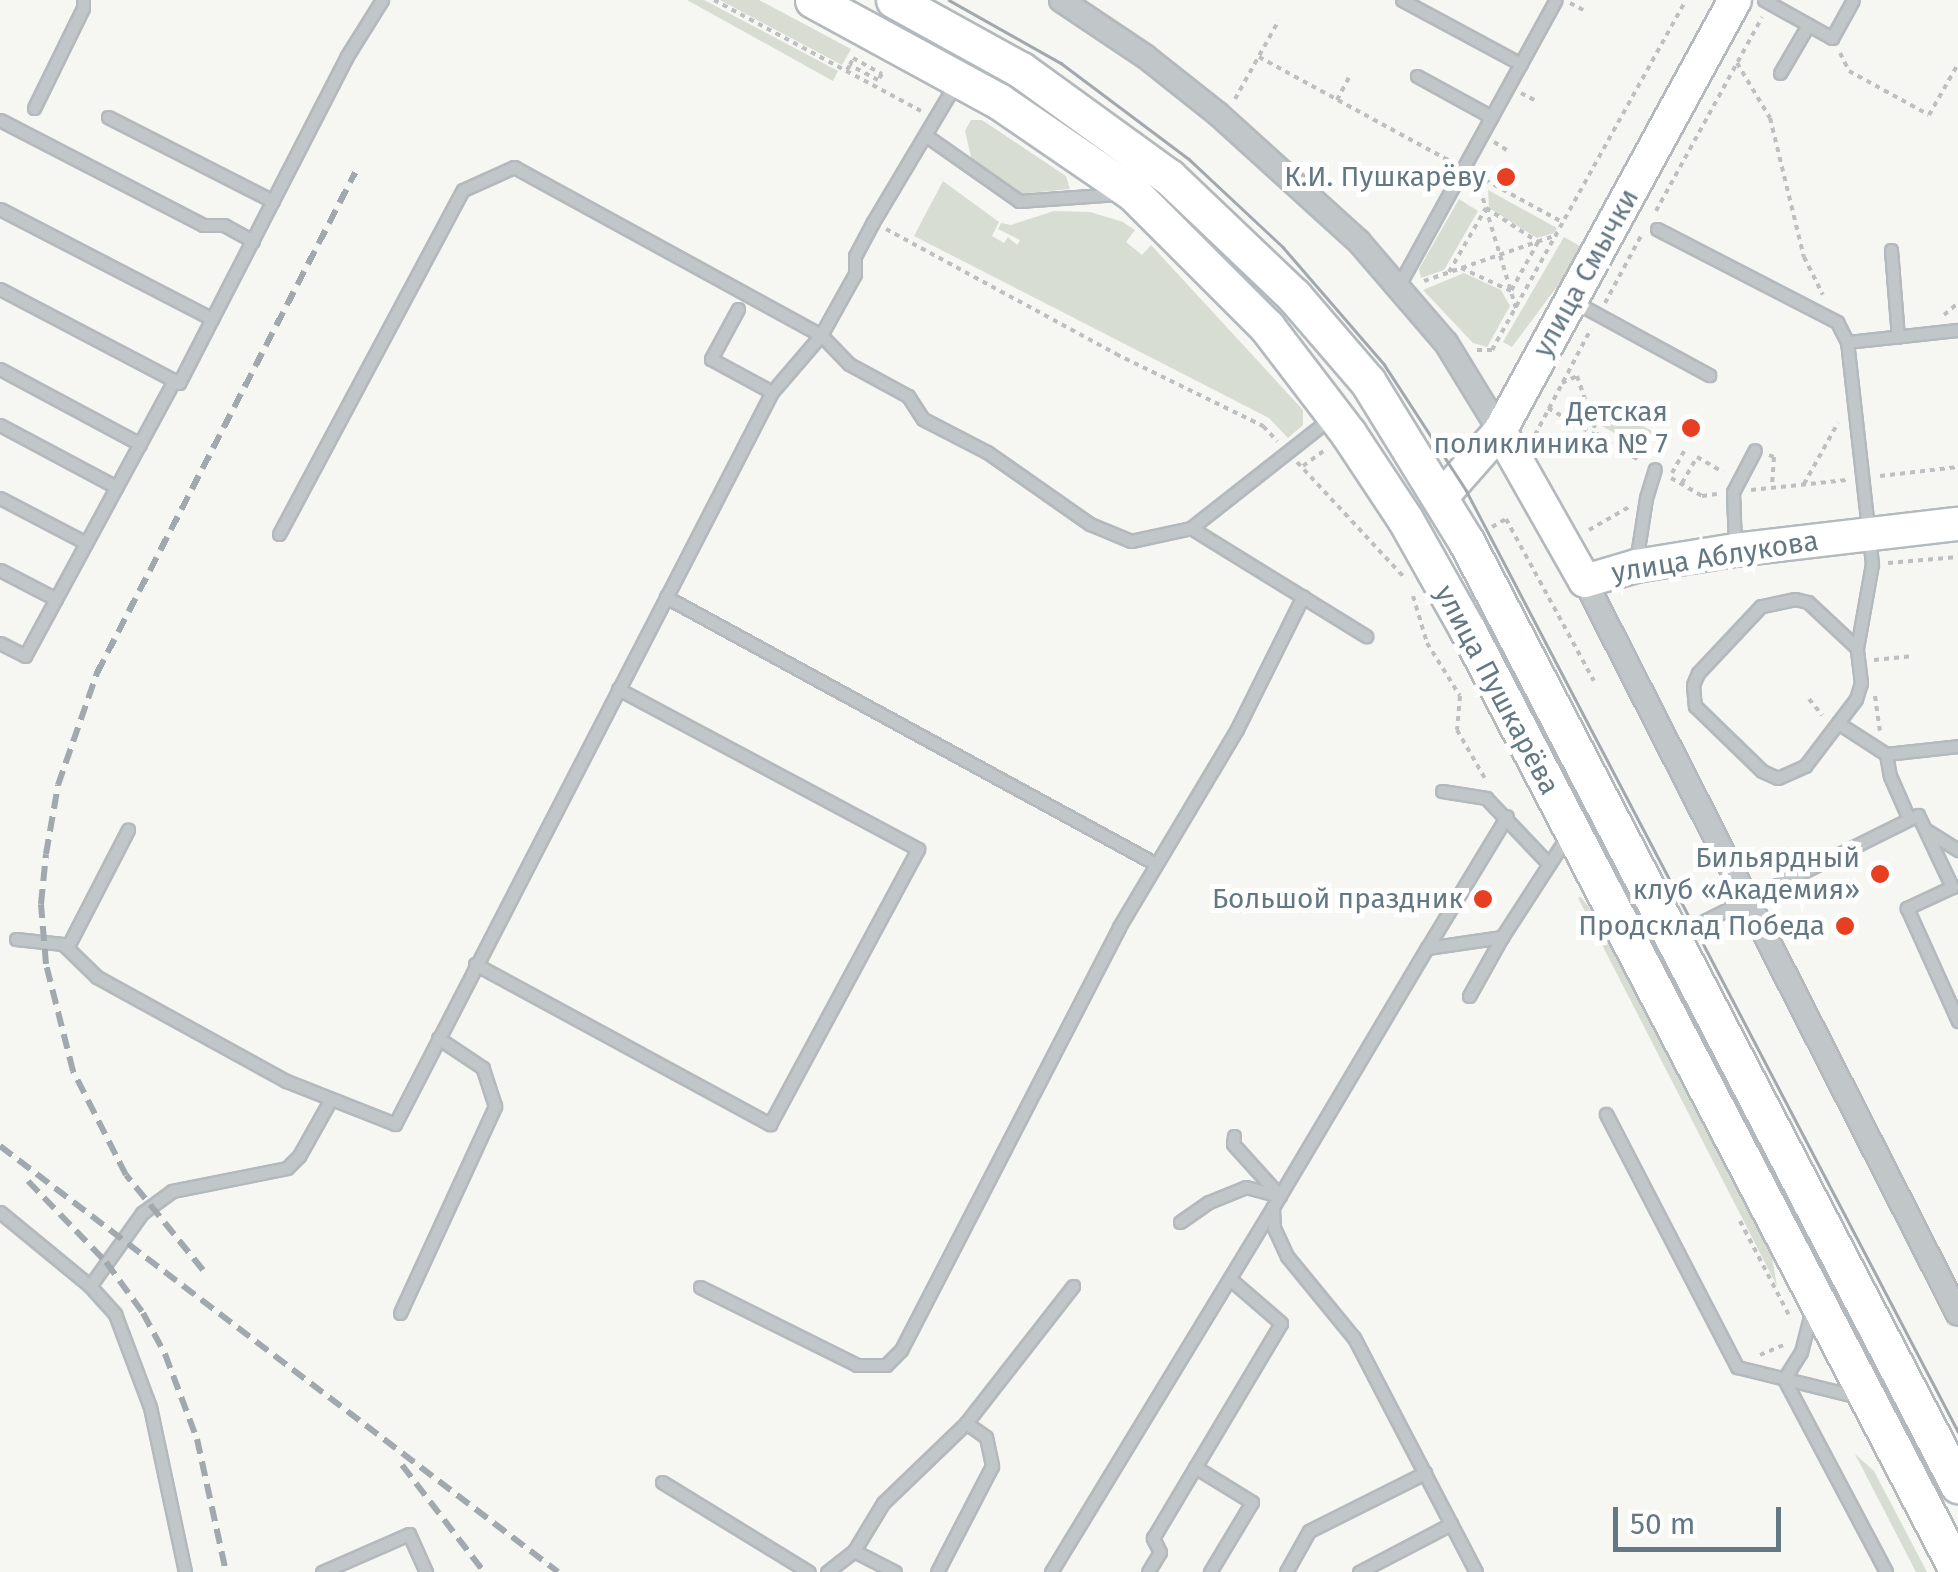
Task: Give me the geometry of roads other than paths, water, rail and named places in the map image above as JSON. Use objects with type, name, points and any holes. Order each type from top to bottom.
[{"type":"main road","name":"улица Пушкарёва","points":[[813,0],[958,79],[1058,140],[1133,193],[1267,327],[1333,430],[1405,519],[1572,830],[1958,1572]]},
{"type":"main road","name":"улица Пушкарёва","points":[[894,0],[1089,115],[1169,177],[1240,242],[1368,382],[1440,499],[1674,936],[1958,1485]]},
{"type":"main road","points":[[958,79],[977,46]]},
{"type":"main road","name":"улица Смычки","points":[[1405,519],[1440,499]]},
{"type":"street","points":[[1060,0],[1146,57],[1218,114],[1407,285],[1500,431]]},
{"type":"street","name":"улица Смычки","points":[[1440,499],[1500,431],[1585,308],[1736,0]]},
{"type":"street","name":"улица Аблукова","points":[[1500,431],[1584,581],[1636,566],[1735,550],[1871,549],[1958,524]]},
{"type":"street","points":[[1584,581],[1958,1314]]},
{"type":"lane","points":[[34,108],[83,0]]},
{"type":"lane","points":[[0,289],[179,383],[347,56],[382,0]]},
{"type":"lane","points":[[1402,0],[1520,64]]},
{"type":"lane","points":[[1407,285],[1470,171],[1492,117],[1556,0]]},
{"type":"lane","points":[[1767,2],[1832,38],[1853,0]]},
{"type":"lane","points":[[1780,73],[1808,25]]},
{"type":"lane","points":[[1417,76],[1492,117]]},
{"type":"lane","points":[[16,939],[43,939],[68,946],[97,978],[286,1081],[395,1124],[772,392],[822,336],[854,274],[855,256],[928,137],[958,79]]},
{"type":"lane","points":[[108,117],[273,200]]},
{"type":"lane","points":[[0,120],[203,225],[224,225],[254,241]]},
{"type":"lane","points":[[928,137],[1019,201],[1133,193]]},
{"type":"lane","points":[[279,534],[464,190],[514,167],[822,336],[849,364],[908,396],[923,419],[986,452],[1090,524],[1131,541],[1191,528],[1288,452],[1333,430]]},
{"type":"lane","points":[[0,209],[212,319]]},
{"type":"lane","points":[[1653,226],[1837,322],[1847,342],[1871,549],[1857,648],[1860,691],[1799,772],[1770,776],[1700,715],[1695,706],[1693,685],[1703,666],[1761,606],[1795,599],[1808,602],[1857,648]]},
{"type":"lane","points":[[1891,250],[1898,336]]},
{"type":"lane","points":[[1585,308],[1709,375]]},
{"type":"lane","points":[[738,309],[711,359],[772,392]]},
{"type":"lane","points":[[1847,342],[1958,330]]},
{"type":"lane","points":[[0,369],[140,444]]},
{"type":"lane","points":[[0,643],[25,656],[174,380]]},
{"type":"lane","points":[[0,425],[116,487]]},
{"type":"lane","points":[[1735,550],[1732,492],[1756,450]]},
{"type":"lane","points":[[1636,566],[1646,498],[1656,469]]},
{"type":"lane","points":[[0,498],[86,543]]},
{"type":"lane","points":[[1191,528],[1366,636]]},
{"type":"lane","points":[[0,570],[56,599]]},
{"type":"lane","points":[[700,1287],[856,1365],[886,1365],[901,1350],[1119,927],[1237,729],[1302,596]]},
{"type":"lane","points":[[666,597],[1156,864]]},
{"type":"lane","points":[[475,964],[770,1124],[918,849],[618,689]]},
{"type":"lane","points":[[1838,723],[1886,754],[1958,746]]},
{"type":"lane","points":[[1886,754],[1890,776],[1909,819]]},
{"type":"lane","points":[[1442,791],[1486,798],[1548,863]]},
{"type":"lane","points":[[1674,936],[1918,815],[1952,886],[1907,908],[1958,1022]]},
{"type":"lane","points":[[1052,1572],[1507,816]]},
{"type":"lane","points":[[68,946],[128,830]]},
{"type":"lane","points":[[1470,996],[1502,937],[1572,830]]},
{"type":"lane","points":[[1926,830],[1958,850]]},
{"type":"lane","points":[[1427,948],[1502,937]]},
{"type":"lane","points":[[400,1313],[495,1106],[483,1068],[438,1038]]},
{"type":"lane","points":[[90,1286],[142,1213],[172,1191],[287,1168],[299,1156],[331,1099]]},
{"type":"lane","points":[[1606,1114],[1738,1367],[1867,1399]]},
{"type":"lane","points":[[1234,1136],[1233,1144],[1277,1202],[1274,1228],[1288,1256],[1354,1338],[1476,1572]]},
{"type":"lane","points":[[1180,1222],[1209,1202],[1246,1187],[1277,1202]]},
{"type":"lane","points":[[0,1212],[90,1286],[115,1314],[150,1406],[186,1572]]},
{"type":"lane","points":[[1148,1572],[1160,1552],[1153,1538],[1281,1323],[1230,1279]]},
{"type":"lane","points":[[827,1572],[854,1551],[883,1503],[966,1423],[1073,1286]]},
{"type":"lane","points":[[1784,1379],[1801,1352],[1814,1298]]},
{"type":"lane","points":[[1784,1379],[1886,1572]]},
{"type":"lane","points":[[928,1572],[937,1572],[992,1466],[986,1437],[966,1423]]},
{"type":"lane","points":[[1195,1467],[1252,1502],[1210,1572]]},
{"type":"lane","points":[[1286,1572],[1310,1531],[1425,1473]]},
{"type":"lane","points":[[662,1482],[809,1572]]},
{"type":"lane","points":[[1359,1572],[1452,1524]]},
{"type":"lane","points":[[322,1572],[409,1534],[426,1572]]},
{"type":"lane","points":[[854,1551],[895,1572]]},
{"type":"tram line","points":[[949,0],[1061,63],[1189,159],[1283,247],[1384,364],[1466,490],[1958,1431]]},
{"type":"railway","points":[[203,1270],[126,1175],[73,1071],[46,964],[41,904],[46,854],[58,785],[97,673],[355,173]]},
{"type":"railway","points":[[0,1146],[558,1572]]},
{"type":"railway","points":[[28,1181],[106,1262],[143,1313],[165,1354],[197,1439],[226,1572]]},
{"type":"railway","points":[[402,1465],[484,1572]]},
{"type":"place","name":"К.И. Пушкарёву","points":[[1506,177]]},
{"type":"place","name":"Детская поликлиника № 7","points":[[1691,428]]},
{"type":"place","name":"Бильярдный клуб «Академия»","points":[[1880,874]]},
{"type":"place","name":"Большой праздник","points":[[1483,899]]},
{"type":"place","name":"Продсклад Победа","points":[[1845,926]]}]
